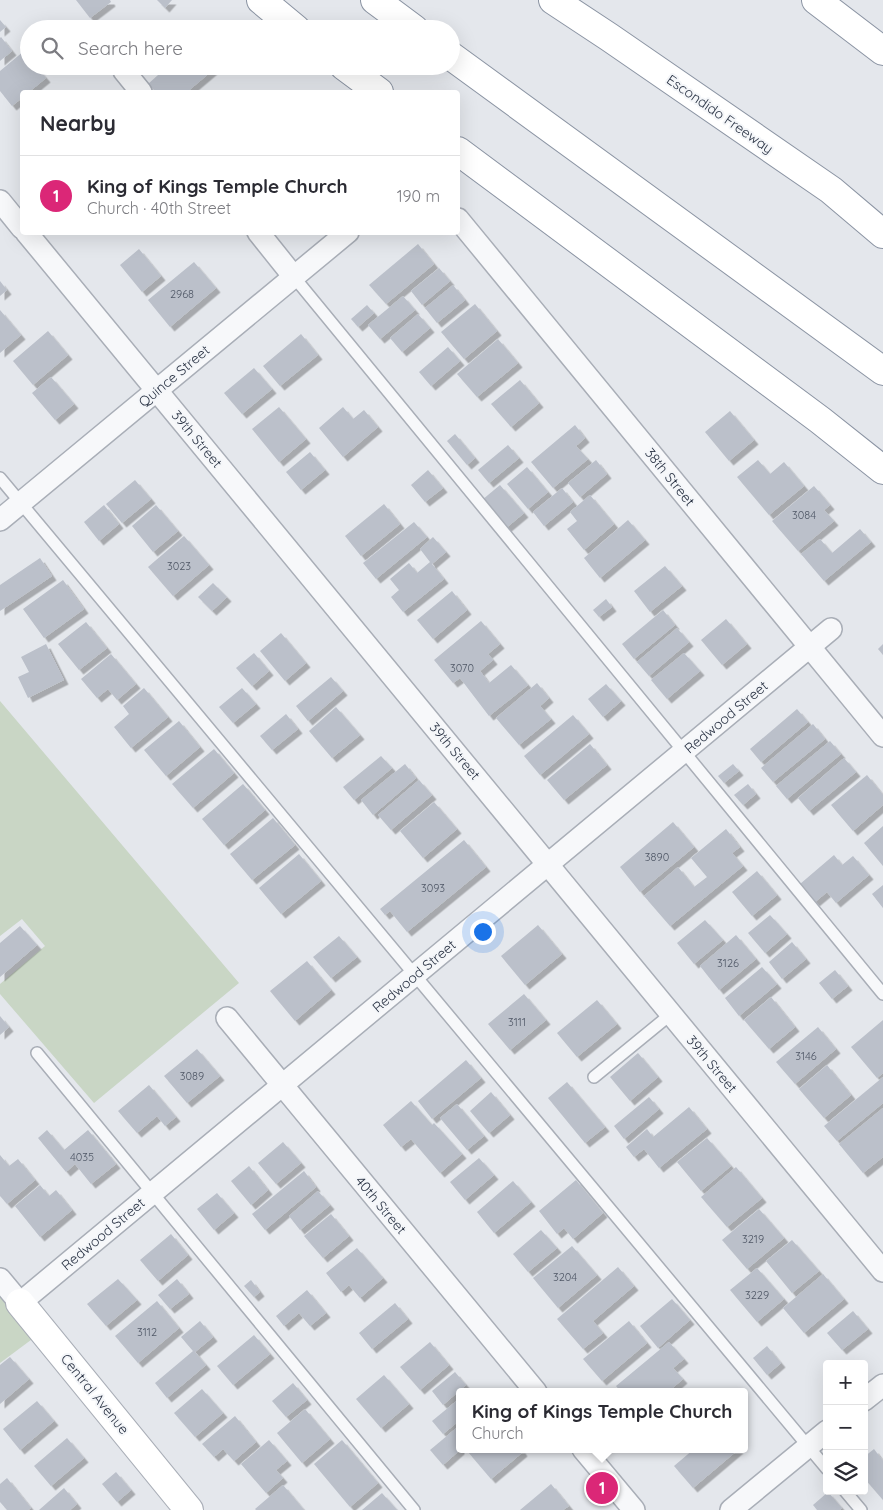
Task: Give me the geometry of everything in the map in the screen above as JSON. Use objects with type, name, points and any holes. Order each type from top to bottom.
[{"type":"main road","points":[[261,0],[285,20]]},
{"type":"main road","points":[[375,0],[402,20]]},
{"type":"main road","name":"Escondido Freeway","points":[[553,0],[831,190],[883,234]]},
{"type":"main road","points":[[816,0],[883,51]]},
{"type":"main road","points":[[460,63],[883,371]]},
{"type":"main road","points":[[356,75],[376,90]]},
{"type":"main road","points":[[460,152],[820,420],[883,470]]},
{"type":"main road","name":"Central Avenue","points":[[20,1303],[189,1510]]},
{"type":"street","points":[[127,75],[139,90]]},
{"type":"street","points":[[0,201],[20,226]]},
{"type":"street","name":"38th Street","points":[[460,220],[883,736]]},
{"type":"street","name":"39th Street","points":[[28,235],[883,1271]]},
{"type":"street","points":[[260,235],[294,277]]},
{"type":"street","name":"Quince Street","points":[[0,520],[344,235]]},
{"type":"street","name":"Redwood Street","points":[[20,1303],[831,629]]},
{"type":"street","name":"40th Street","points":[[227,1018],[533,1388]]},
{"type":"street","name":"Central Avenue","points":[[0,1279],[20,1303]]},
{"type":"street","points":[[868,1397],[883,1384]]},
{"type":"street","points":[[731,1510],[823,1434]]},
{"type":"street","points":[[586,1453],[634,1510]]},
{"type":"lane","points":[[294,277],[883,994]]},
{"type":"lane","points":[[0,478],[823,1464]]},
{"type":"lane","points":[[594,1077],[671,1014]]},
{"type":"lane","points":[[37,1053],[414,1510]]},
{"type":"lane","points":[[848,1495],[861,1510]]},
{"type":"green space","points":[[0,701],[239,983],[94,1103],[0,994],[0,984],[45,946],[22,919],[0,936]]},
{"type":"green space","points":[[0,1283],[43,1331],[0,1363]]},
{"type":"building","points":[[76,0],[110,0],[111,2],[90,18]]},
{"type":"building","points":[[157,0],[172,0],[165,8]]},
{"type":"building","points":[[0,20],[6,27],[0,32]]},
{"type":"building","points":[[0,38],[12,51],[0,61]]},
{"type":"building","points":[[20,54],[20,75],[44,75],[46,78],[31,90],[20,90],[20,100],[12,106],[0,91],[0,71]]},
{"type":"building","points":[[158,75],[207,75],[189,90],[154,90],[148,84]]},
{"type":"building","points":[[418,244],[434,264],[386,304],[369,285]]},
{"type":"building","points":[[139,249],[161,276],[142,292],[120,265]]},
{"type":"building","points":[[194,262],[216,288],[170,327],[148,300]]},
{"type":"building","points":[[439,268],[450,281],[422,305],[411,291]]},
{"type":"building","points":[[0,281],[7,290],[0,296]]},
{"type":"building","points":[[453,285],[465,300],[437,323],[425,308]]},
{"type":"building","points":[[403,296],[415,310],[380,339],[368,325]]},
{"type":"building","points":[[475,304],[497,331],[464,359],[441,332]]},
{"type":"building","points":[[367,305],[374,313],[358,327],[351,319]]},
{"type":"building","points":[[0,310],[21,335],[0,353]]},
{"type":"building","points":[[418,314],[430,328],[402,352],[390,338]]},
{"type":"building","points":[[48,331],[68,355],[33,385],[13,361]]},
{"type":"building","points":[[301,334],[318,355],[280,386],[263,366]]},
{"type":"building","points":[[498,339],[518,363],[477,397],[457,374]]},
{"type":"building","points":[[448,347],[460,361],[431,386],[419,372]]},
{"type":"building","points":[[254,368],[272,389],[242,414],[224,393]]},
{"type":"building","points":[[51,377],[74,404],[55,420],[32,393]]},
{"type":"building","points":[[520,380],[539,403],[511,427],[491,404]]},
{"type":"building","points":[[279,407],[306,439],[279,462],[252,429]]},
{"type":"building","points":[[343,407],[353,419],[364,410],[378,427],[343,457],[319,428]]},
{"type":"building","points":[[730,411],[754,440],[729,461],[705,432]]},
{"type":"building","points":[[575,425],[585,438],[576,446],[588,459],[553,488],[531,462]]},
{"type":"building","points":[[455,434],[475,458],[467,465],[447,441]]},
{"type":"building","points":[[508,445],[519,458],[489,483],[478,470]]},
{"type":"building","points":[[310,452],[325,470],[301,490],[286,472]]},
{"type":"building","points":[[596,460],[607,474],[580,497],[568,483]]},
{"type":"building","points":[[758,460],[770,474],[784,462],[804,486],[769,515],[737,477]]},
{"type":"building","points":[[527,467],[548,492],[528,509],[507,484]]},
{"type":"building","points":[[428,470],[443,488],[425,502],[411,485]]},
{"type":"building","points":[[135,480],[151,499],[122,523],[106,504]]},
{"type":"building","points":[[500,485],[524,513],[506,528],[482,500]]},
{"type":"building","points":[[814,486],[830,505],[824,510],[834,521],[798,551],[772,521]]},
{"type":"building","points":[[562,488],[573,502],[544,526],[533,512]]},
{"type":"building","points":[[590,495],[614,524],[584,550],[567,529],[577,521],[570,512]]},
{"type":"building","points":[[384,504],[400,524],[361,556],[345,536]]},
{"type":"building","points":[[104,505],[119,524],[99,541],[84,522]]},
{"type":"building","points":[[156,505],[178,531],[153,552],[132,526]]},
{"type":"building","points":[[628,520],[645,540],[600,578],[584,558]]},
{"type":"building","points":[[414,522],[427,537],[376,579],[363,563]]},
{"type":"building","points":[[860,529],[871,542],[824,581],[801,554],[820,539],[832,553]]},
{"type":"building","points":[[184,536],[209,565],[173,596],[148,567]]},
{"type":"building","points":[[433,537],[446,552],[432,564],[444,579],[403,612],[391,597],[399,590],[390,579],[409,563],[417,573],[430,562],[420,549]]},
{"type":"building","points":[[40,558],[52,576],[0,611],[0,585]]},
{"type":"building","points":[[665,566],[682,586],[650,612],[634,591]]},
{"type":"building","points":[[63,580],[84,609],[44,638],[23,609]]},
{"type":"building","points":[[213,583],[227,597],[212,611],[198,597]]},
{"type":"building","points":[[452,591],[467,610],[433,639],[417,620]]},
{"type":"building","points":[[606,599],[612,607],[599,617],[593,610]]},
{"type":"building","points":[[663,610],[675,625],[634,659],[622,644]]},
{"type":"building","points":[[726,619],[747,644],[722,665],[701,640]]},
{"type":"building","points":[[481,621],[500,644],[488,654],[493,660],[480,671],[489,683],[511,665],[528,685],[489,716],[460,678],[453,683],[434,660]]},
{"type":"building","points":[[86,622],[107,648],[79,670],[58,644]]},
{"type":"building","points":[[677,628],[689,642],[649,676],[637,662]]},
{"type":"building","points":[[281,633],[306,663],[285,681],[260,651]]},
{"type":"building","points":[[46,644],[64,680],[28,698],[18,677],[29,672],[21,657]]},
{"type":"building","points":[[883,644],[883,655],[878,649]]},
{"type":"building","points":[[254,653],[269,671],[252,686],[236,668]]},
{"type":"building","points":[[684,653],[700,671],[667,699],[651,680]]},
{"type":"building","points":[[111,654],[136,684],[117,700],[108,689],[97,698],[81,679]]},
{"type":"building","points":[[331,677],[343,691],[308,721],[296,706]]},
{"type":"building","points":[[537,683],[549,698],[540,706],[551,719],[519,745],[496,718]]},
{"type":"building","points":[[606,684],[621,701],[603,717],[588,699]]},
{"type":"building","points":[[144,688],[168,717],[131,748],[114,727],[129,714],[123,706]]},
{"type":"building","points":[[242,688],[256,704],[233,723],[219,707]]},
{"type":"building","points":[[336,707],[360,735],[332,758],[309,731]]},
{"type":"building","points":[[797,709],[808,722],[761,762],[750,749]]},
{"type":"building","points":[[286,714],[298,729],[272,750],[260,736]]},
{"type":"building","points":[[573,715],[589,734],[540,775],[524,756]]},
{"type":"building","points":[[179,721],[200,747],[166,776],[144,750]]},
{"type":"building","points":[[813,724],[825,739],[773,782],[761,768]]},
{"type":"building","points":[[830,741],[841,754],[787,799],[776,786]]},
{"type":"building","points":[[590,744],[607,765],[564,800],[547,780]]},
{"type":"building","points":[[214,749],[234,773],[193,808],[172,784]]},
{"type":"building","points":[[381,756],[392,768],[354,800],[343,787]]},
{"type":"building","points":[[844,758],[856,772],[809,811],[798,798]]},
{"type":"building","points":[[405,764],[416,778],[373,815],[361,800]]},
{"type":"building","points":[[733,764],[739,771],[724,783],[718,776]]},
{"type":"building","points":[[867,775],[883,795],[883,805],[853,831],[831,805]]},
{"type":"building","points":[[419,780],[432,795],[391,830],[378,815]]},
{"type":"building","points":[[243,784],[265,810],[224,845],[202,819]]},
{"type":"building","points":[[748,784],[756,794],[743,805],[734,795]]},
{"type":"building","points":[[434,802],[457,829],[423,858],[400,831]]},
{"type":"building","points":[[273,818],[295,845],[252,880],[230,854]]},
{"type":"building","points":[[673,822],[694,847],[640,892],[620,867]]},
{"type":"building","points":[[883,826],[883,866],[864,843]]},
{"type":"building","points":[[726,829],[740,847],[732,853],[743,866],[670,926],[644,896],[678,867],[694,887],[707,877],[691,858]]},
{"type":"building","points":[[464,840],[486,867],[407,932],[390,911],[385,915],[380,909]]},
{"type":"building","points":[[299,854],[321,881],[281,914],[259,888]]},
{"type":"building","points":[[834,855],[842,865],[853,856],[869,875],[836,903],[827,892],[815,902],[800,884]]},
{"type":"building","points":[[757,871],[777,895],[752,916],[732,892]]},
{"type":"building","points":[[883,885],[883,908],[872,894]]},
{"type":"building","points":[[770,915],[787,934],[765,953],[748,933]]},
{"type":"building","points":[[705,920],[723,940],[694,964],[677,943]]},
{"type":"building","points":[[538,925],[562,954],[525,985],[501,956]]},
{"type":"building","points":[[20,926],[37,945],[0,977],[0,943]]},
{"type":"building","points":[[736,935],[756,959],[719,990],[700,966]]},
{"type":"building","points":[[339,936],[357,957],[331,978],[313,957]]},
{"type":"building","points":[[792,942],[806,959],[782,979],[769,962]]},
{"type":"building","points":[[307,961],[331,990],[295,1021],[270,991]]},
{"type":"building","points":[[762,967],[777,984],[739,1016],[725,998]]},
{"type":"building","points":[[835,970],[848,986],[832,999],[819,983]]},
{"type":"building","points":[[524,994],[546,1020],[510,1050],[488,1024]]},
{"type":"building","points":[[771,997],[795,1027],[769,1049],[744,1020]]},
{"type":"building","points":[[597,1000],[617,1024],[577,1057],[557,1033]]},
{"type":"building","points":[[0,1016],[9,1027],[0,1035]]},
{"type":"building","points":[[883,1020],[883,1073],[877,1078],[851,1047]]},
{"type":"building","points":[[818,1027],[836,1049],[795,1084],[776,1062]]},
{"type":"building","points":[[197,1049],[220,1076],[187,1103],[164,1076]]},
{"type":"building","points":[[638,1053],[658,1077],[630,1101],[610,1077]]},
{"type":"building","points":[[466,1060],[481,1078],[432,1119],[418,1101]]},
{"type":"building","points":[[827,1065],[851,1095],[824,1118],[799,1089]]},
{"type":"building","points":[[883,1077],[883,1103],[837,1141],[824,1126]]},
{"type":"building","points":[[567,1082],[605,1127],[585,1143],[548,1098]]},
{"type":"building","points":[[149,1085],[176,1117],[165,1126],[157,1116],[137,1133],[118,1111]]},
{"type":"building","points":[[491,1092],[510,1115],[489,1133],[470,1111]]},
{"type":"building","points":[[649,1097],[659,1109],[624,1139],[614,1126]]},
{"type":"building","points":[[411,1101],[432,1125],[434,1123],[462,1154],[440,1173],[411,1139],[401,1147],[383,1125]]},
{"type":"building","points":[[457,1104],[484,1136],[467,1150],[440,1118]]},
{"type":"building","points":[[689,1107],[707,1129],[659,1168],[644,1149],[634,1157],[626,1147],[647,1129],[653,1137]]},
{"type":"building","points":[[883,1108],[883,1157],[863,1173],[839,1144]]},
{"type":"building","points":[[47,1130],[64,1150],[88,1130],[116,1164],[91,1184],[75,1164],[66,1172],[38,1138]]},
{"type":"building","points":[[707,1138],[731,1166],[701,1191],[677,1162]]},
{"type":"building","points":[[283,1142],[301,1163],[276,1184],[258,1163]]},
{"type":"building","points":[[0,1155],[9,1166],[18,1159],[35,1180],[7,1204],[0,1196]]},
{"type":"building","points":[[479,1158],[494,1175],[465,1200],[450,1182]]},
{"type":"building","points":[[249,1166],[268,1190],[251,1205],[231,1181]]},
{"type":"building","points":[[736,1167],[762,1198],[727,1227],[701,1197]]},
{"type":"building","points":[[304,1171],[316,1187],[265,1230],[252,1214]]},
{"type":"building","points":[[576,1180],[603,1213],[573,1239],[564,1228],[557,1234],[539,1211]]},
{"type":"building","points":[[513,1181],[531,1202],[494,1233],[477,1212]]},
{"type":"building","points":[[40,1185],[49,1196],[56,1190],[72,1210],[40,1237],[15,1206]]},
{"type":"building","points":[[318,1191],[330,1205],[300,1230],[289,1216]]},
{"type":"building","points":[[217,1193],[234,1213],[214,1230],[197,1209]]},
{"type":"building","points":[[759,1209],[784,1238],[747,1269],[722,1240]]},
{"type":"building","points":[[331,1214],[349,1236],[323,1258],[304,1236]]},
{"type":"building","points":[[541,1230],[557,1248],[528,1272],[513,1254]]},
{"type":"building","points":[[171,1234],[188,1255],[158,1281],[140,1260]]},
{"type":"building","points":[[792,1240],[819,1271],[792,1293],[766,1261]]},
{"type":"building","points":[[572,1246],[597,1275],[558,1308],[533,1278]]},
{"type":"building","points":[[357,1248],[383,1278],[360,1298],[349,1285],[341,1292],[326,1273]]},
{"type":"building","points":[[618,1267],[634,1286],[593,1321],[603,1333],[583,1349],[557,1319]]},
{"type":"building","points":[[757,1268],[784,1299],[757,1322],[730,1290]]},
{"type":"building","points":[[823,1274],[844,1299],[804,1333],[783,1308]]},
{"type":"building","points":[[118,1279],[137,1300],[106,1326],[87,1304]]},
{"type":"building","points":[[177,1279],[189,1294],[170,1309],[158,1295]]},
{"type":"building","points":[[251,1280],[260,1292],[254,1297],[244,1286]]},
{"type":"building","points":[[307,1290],[326,1313],[310,1326],[299,1313],[284,1326],[276,1316]]},
{"type":"building","points":[[672,1299],[690,1320],[658,1348],[640,1326]]},
{"type":"building","points":[[157,1301],[179,1328],[138,1363],[115,1336]]},
{"type":"building","points":[[395,1303],[408,1319],[372,1349],[359,1333]]},
{"type":"building","points":[[853,1311],[868,1329],[842,1350],[827,1333]]},
{"type":"building","points":[[200,1321],[213,1337],[195,1352],[206,1365],[167,1398],[155,1383],[193,1351],[181,1337]]},
{"type":"building","points":[[629,1321],[647,1343],[602,1381],[583,1359]]},
{"type":"building","points":[[254,1335],[270,1354],[233,1385],[217,1366]]},
{"type":"building","points":[[430,1342],[449,1365],[420,1390],[400,1367]]},
{"type":"building","points":[[669,1342],[684,1359],[673,1368],[683,1379],[673,1388],[618,1388],[616,1386]]},
{"type":"building","points":[[767,1346],[781,1363],[767,1375],[753,1358]]},
{"type":"building","points":[[10,1357],[29,1379],[0,1404],[0,1365]]},
{"type":"building","points":[[455,1372],[466,1385],[463,1388],[456,1388],[456,1394],[443,1405],[432,1391]]},
{"type":"building","points":[[384,1375],[409,1404],[381,1428],[356,1399]]},
{"type":"building","points":[[293,1383],[307,1400],[286,1417],[272,1401]]},
{"type":"building","points":[[202,1389],[223,1413],[195,1437],[174,1413]]},
{"type":"building","points":[[37,1401],[54,1421],[20,1450],[3,1429]]},
{"type":"building","points":[[456,1401],[456,1423],[443,1434],[432,1421]]},
{"type":"building","points":[[305,1409],[330,1439],[302,1463],[277,1433]]},
{"type":"building","points":[[235,1416],[256,1442],[234,1461],[223,1449],[214,1457],[202,1444]]},
{"type":"building","points":[[456,1428],[457,1453],[443,1465],[430,1450]]},
{"type":"building","points":[[67,1438],[84,1458],[51,1486],[34,1466]]},
{"type":"building","points":[[269,1440],[287,1461],[276,1470],[283,1478],[266,1493],[241,1464]]},
{"type":"building","points":[[342,1440],[378,1483],[350,1507],[314,1464]]},
{"type":"building","points":[[874,1449],[883,1461],[883,1500],[868,1483],[868,1454]]},
{"type":"building","points":[[469,1453],[522,1453],[491,1479]]},
{"type":"building","points":[[689,1453],[734,1453],[693,1488],[674,1466]]},
{"type":"building","points":[[116,1472],[131,1490],[117,1502],[102,1484]]},
{"type":"building","points":[[7,1478],[31,1508],[28,1510],[7,1510],[0,1502],[0,1484]]},
{"type":"building","points":[[551,1484],[569,1506],[563,1510],[520,1510]]},
{"type":"building","points":[[283,1485],[304,1510],[255,1509]]},
{"type":"building","points":[[64,1488],[77,1504],[70,1510],[39,1510]]},
{"type":"building","points":[[382,1493],[397,1510],[362,1510]]},
{"type":"building","points":[[825,1495],[831,1495],[842,1508],[840,1510],[817,1510],[813,1505]]},
{"type":"place","name":"King of Kings Temple Church","points":[[602,1488]]}]
